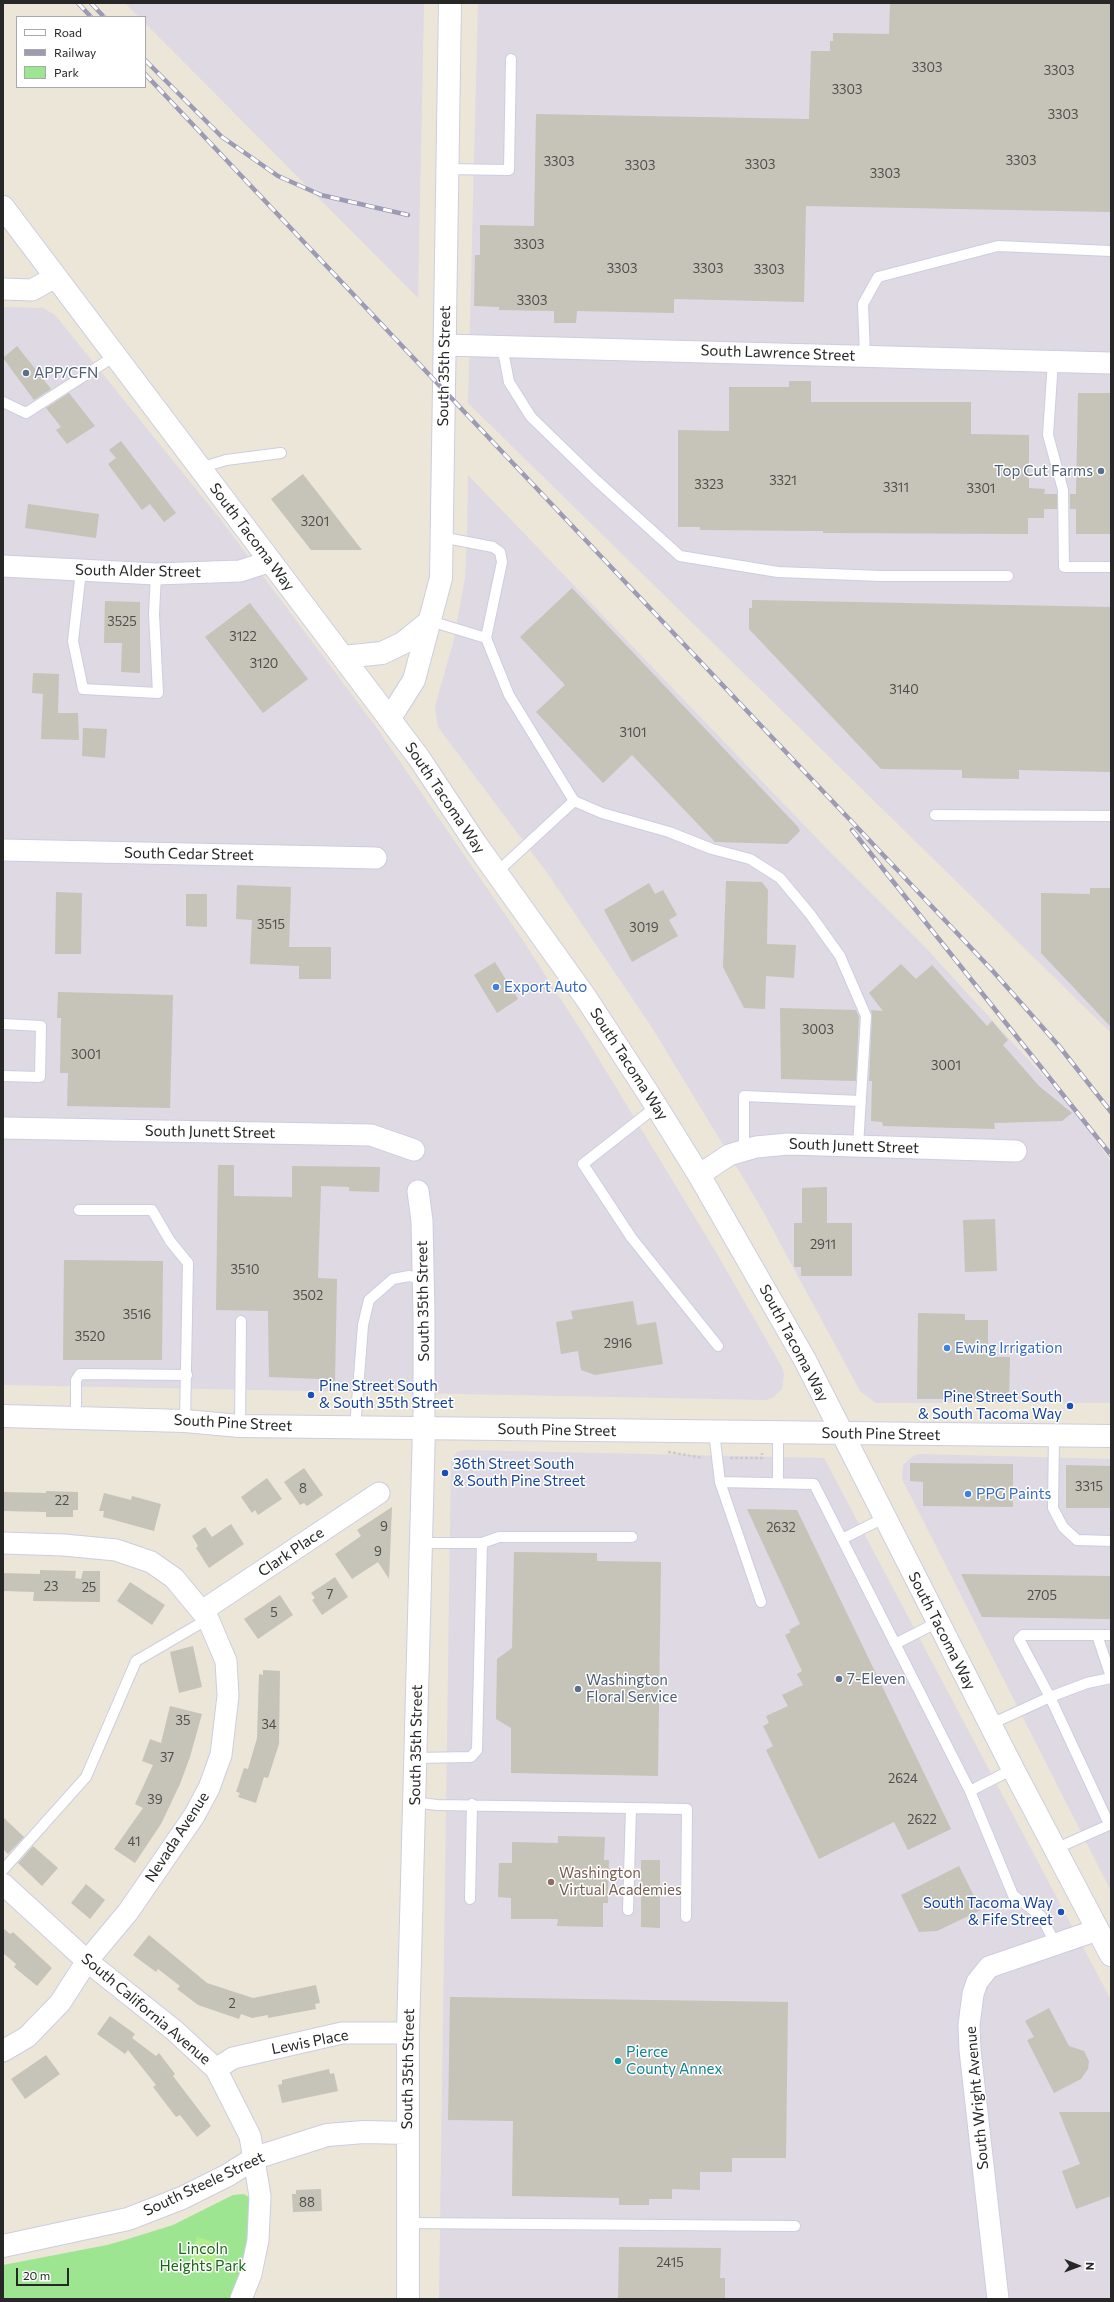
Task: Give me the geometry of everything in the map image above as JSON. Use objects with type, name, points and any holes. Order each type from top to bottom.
[{"type":"main road","name":"South 35th Street","points":[[390,718],[414,680],[440,578],[450,3]]},
{"type":"main road","name":"South Tacoma Way","points":[[3,207],[390,718],[496,873],[586,998],[657,1106],[699,1174],[805,1360],[884,1518],[1013,1769],[1111,1955]]},
{"type":"main road","points":[[343,657],[382,654],[403,643],[430,621]]},
{"type":"main road","name":"South Pine Street","points":[[3,1416],[185,1421],[240,1426],[1111,1436]]},
{"type":"main road","name":"South 35th Street","points":[[408,2299],[408,2033],[424,1428]]},
{"type":"main road","name":"South Steele Street","points":[[3,2246],[128,2218],[182,2198],[228,2175],[255,2158],[327,2135],[364,2132],[407,2133]]},
{"type":"street","points":[[3,289],[32,290],[55,277]]},
{"type":"street","name":"South Lawrence Street","points":[[445,345],[1111,363]]},
{"type":"street","name":"South Alder Street","points":[[3,566],[156,574],[240,571],[270,561]]},
{"type":"street","name":"South Cedar Street","points":[[3,850],[376,858]]},
{"type":"street","name":"South Junett Street","points":[[3,1128],[371,1135],[414,1150]]},
{"type":"street","name":"South Junett Street","points":[[699,1174],[727,1156],[744,1151],[788,1144],[1016,1151]]},
{"type":"street","name":"South 35th Street","points":[[418,1191],[422,1221],[424,1428]]},
{"type":"street","name":"Clark Place","points":[[205,1615],[379,1493]]},
{"type":"street","name":"Nevada Avenue","points":[[3,1543],[64,1545],[116,1550],[151,1562],[174,1578],[205,1615],[226,1661],[228,1696],[221,1755],[209,1788],[194,1816],[128,1912],[87,1961],[60,2003],[27,2037],[3,2051]]},
{"type":"street","name":"South California Avenue","points":[[3,1884],[87,1961],[175,2032],[216,2069],[242,2116],[250,2136],[255,2158],[260,2196],[258,2240],[251,2274],[241,2299]]},
{"type":"street","name":"South Wright Avenue","points":[[998,2299],[970,2050],[970,2010],[977,1982],[989,1967],[1097,1930]]},
{"type":"street","name":"Lewis Place","points":[[216,2069],[233,2058],[342,2033],[408,2033]]},
{"type":"lane","points":[[447,169],[509,170],[511,58]]},
{"type":"lane","points":[[865,356],[863,304],[878,277],[998,246],[1111,251]]},
{"type":"lane","points":[[502,346],[509,382],[531,417],[597,481],[680,556],[778,572],[881,576],[1008,576]]},
{"type":"lane","points":[[3,402],[26,413],[115,356]]},
{"type":"lane","points":[[1053,361],[1048,434],[1063,490],[1064,567],[1111,567]]},
{"type":"lane","points":[[200,468],[226,460],[281,453]]},
{"type":"lane","points":[[441,537],[494,548],[500,552],[502,562],[486,638],[509,695],[574,801],[602,814],[669,832],[712,849],[750,859],[780,878],[810,914],[840,956],[866,1016],[858,1146]]},
{"type":"lane","points":[[81,571],[73,641],[84,689],[158,693],[154,638],[156,574]]},
{"type":"lane","points":[[430,621],[486,638]]},
{"type":"lane","points":[[496,873],[574,801]]},
{"type":"lane","points":[[935,815],[1111,816]]},
{"type":"lane","points":[[3,1024],[41,1026],[40,1077],[3,1076]]},
{"type":"lane","points":[[744,1151],[744,1096],[861,1101]]},
{"type":"lane","points":[[657,1106],[582,1164],[631,1238],[718,1346]]},
{"type":"lane","points":[[78,1210],[152,1210],[170,1241],[188,1263],[185,1421]]},
{"type":"lane","points":[[355,1428],[363,1325],[369,1300],[393,1279],[409,1276],[423,1279]]},
{"type":"lane","points":[[240,1426],[241,1321]]},
{"type":"lane","points":[[76,1418],[76,1380],[80,1374],[187,1375]]},
{"type":"lane","points":[[714,1432],[720,1482],[761,1602]]},
{"type":"lane","points":[[778,1433],[778,1483]]},
{"type":"lane","points":[[1054,1436],[1053,1508],[1062,1527],[1077,1540],[1111,1541]]},
{"type":"lane","points":[[720,1482],[814,1484],[970,1791],[1014,1895],[1041,1916],[1056,1945]]},
{"type":"lane","points":[[842,1539],[884,1518]]},
{"type":"lane","points":[[421,1542],[482,1543],[499,1537],[632,1537]]},
{"type":"lane","points":[[416,1758],[471,1757],[477,1750],[482,1543]]},
{"type":"lane","points":[[3,1870],[86,1777],[136,1661],[205,1615]]},
{"type":"lane","points":[[895,1644],[938,1622]]},
{"type":"lane","points":[[1055,1849],[1110,1824],[1050,1696],[1018,1640],[1023,1634],[1111,1635]]},
{"type":"lane","points":[[991,1724],[1050,1696],[1087,1683],[1111,1677],[1097,1635]]},
{"type":"lane","points":[[970,1791],[1013,1769]]},
{"type":"lane","points":[[414,1802],[687,1809],[686,1916]]},
{"type":"lane","points":[[470,1899],[472,1804]]},
{"type":"lane","points":[[628,1910],[631,1808]]},
{"type":"lane","points":[[407,2223],[795,2226]]},
{"type":"path","points":[[667,1452],[717,1458],[762,1458],[762,1453]]},
{"type":"shaded area","points":[[125,3],[424,3],[418,298],[146,24],[146,16],[138,16]]},
{"type":"shaded area","points":[[478,3],[1111,3],[1111,1033],[468,403]]},
{"type":"shaded area","points":[[3,307],[43,308],[55,315],[221,520],[376,727],[522,939],[589,1043],[717,1254],[782,1367],[784,1374],[782,1389],[772,1398],[766,1400],[3,1385]]},
{"type":"shaded area","points":[[468,475],[826,848],[925,947],[1077,1113],[1111,1162],[1111,1403],[876,1403],[860,1391],[759,1204],[651,1026],[548,874],[438,727],[435,706],[453,643],[465,578]]},
{"type":"shaded area","points":[[466,1450],[824,1458],[1111,2000],[1111,2299],[439,2299],[451,1461],[457,1452]]},
{"type":"shaded area","points":[[919,1454],[1111,1459],[1111,1891],[902,1479],[903,1465],[913,1456]]},
{"type":"green space","name":"Lincoln Heights Park","points":[[244,2194],[253,2200],[252,2239],[235,2299],[3,2299],[3,2265],[107,2245],[128,2239],[173,2225],[233,2195]]},
{"type":"green space","points":[[197,2237],[220,2244],[212,2274],[188,2267]]},
{"type":"building","points":[[890,3],[1111,3],[1111,212],[806,206],[804,302],[674,299],[674,313],[577,311],[576,323],[554,323],[554,311],[499,310],[499,307],[474,306],[475,255],[480,255],[480,225],[534,226],[536,114],[809,119],[811,51],[830,51],[830,41],[833,41],[833,33],[889,34]]},
{"type":"building","name":"APP/CFN","points":[[17,346],[51,389],[34,400],[3,358]]},
{"type":"building","points":[[789,381],[811,381],[811,402],[971,402],[971,434],[1029,435],[1029,488],[1045,489],[1044,494],[1057,494],[1057,509],[1044,509],[1044,518],[1028,518],[1028,534],[823,533],[823,531],[700,530],[700,527],[678,527],[678,430],[729,431],[729,387],[789,387]]},
{"type":"building","points":[[69,393],[95,426],[67,444],[56,430],[61,427],[46,408]]},
{"type":"building","points":[[1078,393],[1111,393],[1111,534],[1076,534],[1076,509],[1070,509],[1070,494],[1076,494]]},
{"type":"building","points":[[121,441],[176,513],[164,522],[150,504],[142,510],[108,464],[116,458],[109,450]]},
{"type":"building","points":[[303,474],[362,550],[311,550],[271,499]]},
{"type":"building","points":[[28,504],[99,514],[96,538],[25,528]]},
{"type":"building","points":[[572,588],[798,827],[800,831],[787,844],[715,842],[632,755],[603,783],[536,712],[565,685],[520,637]]},
{"type":"building","points":[[752,600],[1111,607],[1111,772],[1019,770],[1019,779],[962,778],[962,770],[881,769],[749,629],[749,608],[752,608]]},
{"type":"building","points":[[105,601],[140,602],[140,673],[121,672],[122,643],[104,643]]},
{"type":"building","points":[[250,603],[308,679],[263,713],[205,637]]},
{"type":"building","points":[[33,673],[59,674],[58,713],[78,713],[79,740],[41,739],[43,694],[32,693]]},
{"type":"building","points":[[83,728],[107,729],[105,758],[82,756]]},
{"type":"building","points":[[726,881],[762,882],[768,890],[767,944],[796,945],[794,978],[766,976],[765,1009],[744,1008],[723,967]]},
{"type":"building","points":[[649,883],[655,894],[663,890],[677,915],[669,920],[678,936],[632,962],[604,910]]},
{"type":"building","points":[[237,885],[291,887],[289,947],[331,947],[331,979],[299,979],[299,966],[250,964],[252,920],[236,919]]},
{"type":"building","points":[[1090,888],[1111,888],[1111,1027],[1041,953],[1041,893],[1090,894]]},
{"type":"building","points":[[56,892],[82,893],[81,954],[55,954]]},
{"type":"building","points":[[186,894],[207,894],[207,927],[186,926]]},
{"type":"building","name":"Export Auto","points":[[495,962],[518,999],[497,1013],[474,975]]},
{"type":"building","points":[[901,964],[916,979],[932,965],[987,1026],[992,1021],[1008,1040],[1003,1045],[1039,1086],[1072,1113],[1062,1121],[994,1123],[995,1129],[883,1126],[882,1122],[871,1121],[872,1081],[869,1081],[871,1010],[883,1011],[869,993]]},
{"type":"building","points":[[58,992],[173,995],[170,1108],[67,1106],[68,1073],[60,1073],[61,1018],[57,1018]]},
{"type":"building","points":[[780,1008],[856,1010],[859,1017],[856,1081],[781,1079]]},
{"type":"building","points":[[218,1165],[234,1165],[234,1196],[292,1197],[292,1166],[380,1167],[379,1192],[349,1191],[349,1187],[321,1186],[318,1278],[337,1279],[335,1383],[320,1382],[320,1379],[269,1377],[268,1311],[216,1310]]},
{"type":"building","points":[[827,1187],[827,1223],[852,1223],[852,1276],[801,1276],[801,1267],[794,1267],[794,1223],[802,1223],[802,1188]]},
{"type":"building","points":[[995,1219],[997,1271],[965,1272],[963,1220]]},
{"type":"building","points":[[64,1260],[163,1261],[162,1360],[63,1360]]},
{"type":"building","points":[[633,1301],[637,1325],[656,1322],[663,1364],[595,1375],[581,1370],[578,1351],[561,1354],[556,1322],[573,1319],[571,1311]]},
{"type":"building","name":"Ewing Irrigation","points":[[918,1313],[965,1314],[965,1320],[988,1320],[988,1357],[1010,1357],[1009,1399],[917,1399]]},
{"type":"building","name":"PPG Paints","points":[[910,1463],[1013,1464],[1013,1507],[923,1506],[923,1482],[910,1481]]},
{"type":"building","points":[[1066,1465],[1111,1466],[1111,1508],[1066,1508]]},
{"type":"building","points":[[304,1468],[323,1495],[307,1506],[304,1503],[300,1505],[284,1482]]},
{"type":"building","points":[[267,1478],[282,1499],[258,1515],[255,1510],[252,1513],[241,1497]]},
{"type":"building","points":[[46,1491],[78,1492],[78,1510],[73,1510],[73,1517],[46,1517],[46,1512],[3,1511],[3,1492],[46,1493]]},
{"type":"building","points":[[104,1493],[131,1500],[132,1496],[161,1504],[154,1531],[103,1517],[104,1511],[99,1511]]},
{"type":"building","points":[[392,1507],[389,1579],[378,1562],[352,1579],[335,1554],[361,1536],[357,1530]]},
{"type":"building","name":"7-Eleven","points":[[747,1509],[797,1510],[951,1829],[908,1850],[894,1822],[819,1859],[766,1750],[773,1746],[763,1726],[769,1723],[766,1716],[788,1706],[782,1695],[803,1685],[797,1674],[802,1671],[785,1635],[791,1632],[789,1630],[800,1624]]},
{"type":"building","points":[[231,1524],[244,1544],[209,1568],[196,1548],[198,1546],[192,1536],[205,1527],[212,1537]]},
{"type":"building","name":"Washington Floral Service","points":[[514,1552],[597,1553],[597,1561],[661,1562],[658,1776],[511,1773],[511,1728],[496,1719],[497,1659],[512,1648]]},
{"type":"building","points":[[40,1570],[76,1571],[75,1578],[81,1579],[83,1571],[100,1571],[100,1602],[33,1601],[34,1592],[3,1591],[3,1573],[40,1574]]},
{"type":"building","points":[[961,1574],[1111,1576],[1111,1619],[982,1617]]},
{"type":"building","points":[[335,1577],[348,1597],[322,1615],[312,1600],[315,1598],[311,1593]]},
{"type":"building","points":[[130,1582],[165,1605],[152,1625],[117,1601]]},
{"type":"building","points":[[280,1595],[293,1615],[258,1639],[244,1619]]},
{"type":"building","points":[[193,1646],[202,1687],[179,1693],[170,1652]]},
{"type":"building","points":[[263,1670],[280,1671],[279,1744],[268,1778],[264,1777],[256,1803],[238,1797],[240,1793],[236,1792],[244,1768],[248,1769],[257,1738],[259,1674],[263,1675]]},
{"type":"building","points":[[170,1706],[202,1714],[190,1757],[180,1784],[161,1824],[135,1863],[114,1849],[143,1808],[135,1804],[153,1765],[142,1761],[150,1739],[161,1743]]},
{"type":"building","points":[[3,1817],[24,1837],[8,1854],[3,1849]]},
{"type":"building","name":"Washington Virtual Academies","points":[[558,1836],[605,1837],[604,1860],[609,1860],[608,1903],[603,1903],[603,1927],[557,1926],[558,1919],[511,1919],[511,1898],[498,1897],[499,1863],[512,1863],[512,1842],[558,1843]]},
{"type":"building","points":[[33,1846],[58,1868],[42,1886],[18,1863]]},
{"type":"building","points":[[641,1860],[660,1860],[660,1928],[641,1927]]},
{"type":"building","points":[[959,1866],[981,1910],[937,1931],[919,1932],[901,1895]]},
{"type":"building","points":[[86,1884],[105,1900],[90,1919],[71,1903]]},
{"type":"building","points":[[3,1928],[10,1934],[13,1932],[52,1968],[37,1986],[14,1967],[16,1964],[3,1953]]},
{"type":"building","points":[[149,1935],[207,1983],[253,1998],[316,1985],[320,2003],[315,2004],[316,2009],[268,2018],[268,2015],[252,2018],[241,2014],[239,2019],[198,2005],[177,1989],[180,1986],[158,1969],[156,1972],[133,1955]]},
{"type":"building","name":"Pierce County Annex","points":[[450,1997],[788,2002],[786,2158],[732,2158],[732,2172],[700,2172],[700,2190],[672,2189],[672,2199],[649,2199],[649,2205],[619,2205],[619,2198],[512,2196],[513,2121],[448,2120]]},
{"type":"building","points":[[1049,2008],[1069,2046],[1084,2051],[1089,2061],[1088,2069],[1081,2079],[1054,2093],[1027,2040],[1034,2037],[1025,2021]]},
{"type":"building","points":[[110,2016],[135,2034],[132,2038],[156,2056],[159,2053],[175,2074],[173,2076],[211,2126],[197,2137],[180,2115],[176,2117],[153,2087],[156,2085],[128,2050],[125,2054],[97,2034]]},
{"type":"building","points":[[46,2055],[60,2074],[25,2099],[11,2079]]},
{"type":"building","points":[[329,2069],[330,2074],[334,2073],[338,2091],[282,2103],[278,2085],[282,2084],[282,2080]]},
{"type":"building","points":[[1059,2112],[1111,2112],[1111,2196],[1076,2209],[1062,2171],[1080,2164]]},
{"type":"building","points":[[321,2189],[322,2211],[293,2212],[292,2194],[296,2194],[296,2190]]},
{"type":"building","points":[[619,2247],[721,2248],[720,2278],[725,2278],[725,2299],[618,2299]]},
{"type":"railway","points":[[78,3],[90,16]]},
{"type":"railway","points":[[91,3],[103,16]]},
{"type":"railway","points":[[146,61],[222,137],[278,176],[321,195],[408,215]]},
{"type":"railway","points":[[146,75],[991,969],[1059,1046],[1111,1112]]},
{"type":"railway","points":[[852,830],[1111,1155]]},
{"type":"place","name":"APP/CFN","points":[[26,373]]},
{"type":"place","name":"Top Cut Farms","points":[[1101,471]]},
{"type":"place","name":"Export Auto","points":[[496,987]]},
{"type":"place","name":"Ewing Irrigation","points":[[947,1348]]},
{"type":"place","name":"Pine Street South & South 35th Street","points":[[311,1395]]},
{"type":"place","name":"Pine Street South & South Tacoma Way","points":[[1070,1406]]},
{"type":"place","name":"36th Street South & South Pine Street","points":[[445,1473]]},
{"type":"place","name":"PPG Paints","points":[[968,1494]]},
{"type":"place","name":"7-Eleven","points":[[839,1679]]},
{"type":"place","name":"Washington Floral Service","points":[[578,1689]]},
{"type":"place","name":"Washington Virtual Academies","points":[[551,1882]]},
{"type":"place","name":"South Tacoma Way & Fife Street","points":[[1061,1912]]},
{"type":"place","name":"Pierce County Annex","points":[[618,2061]]}]
